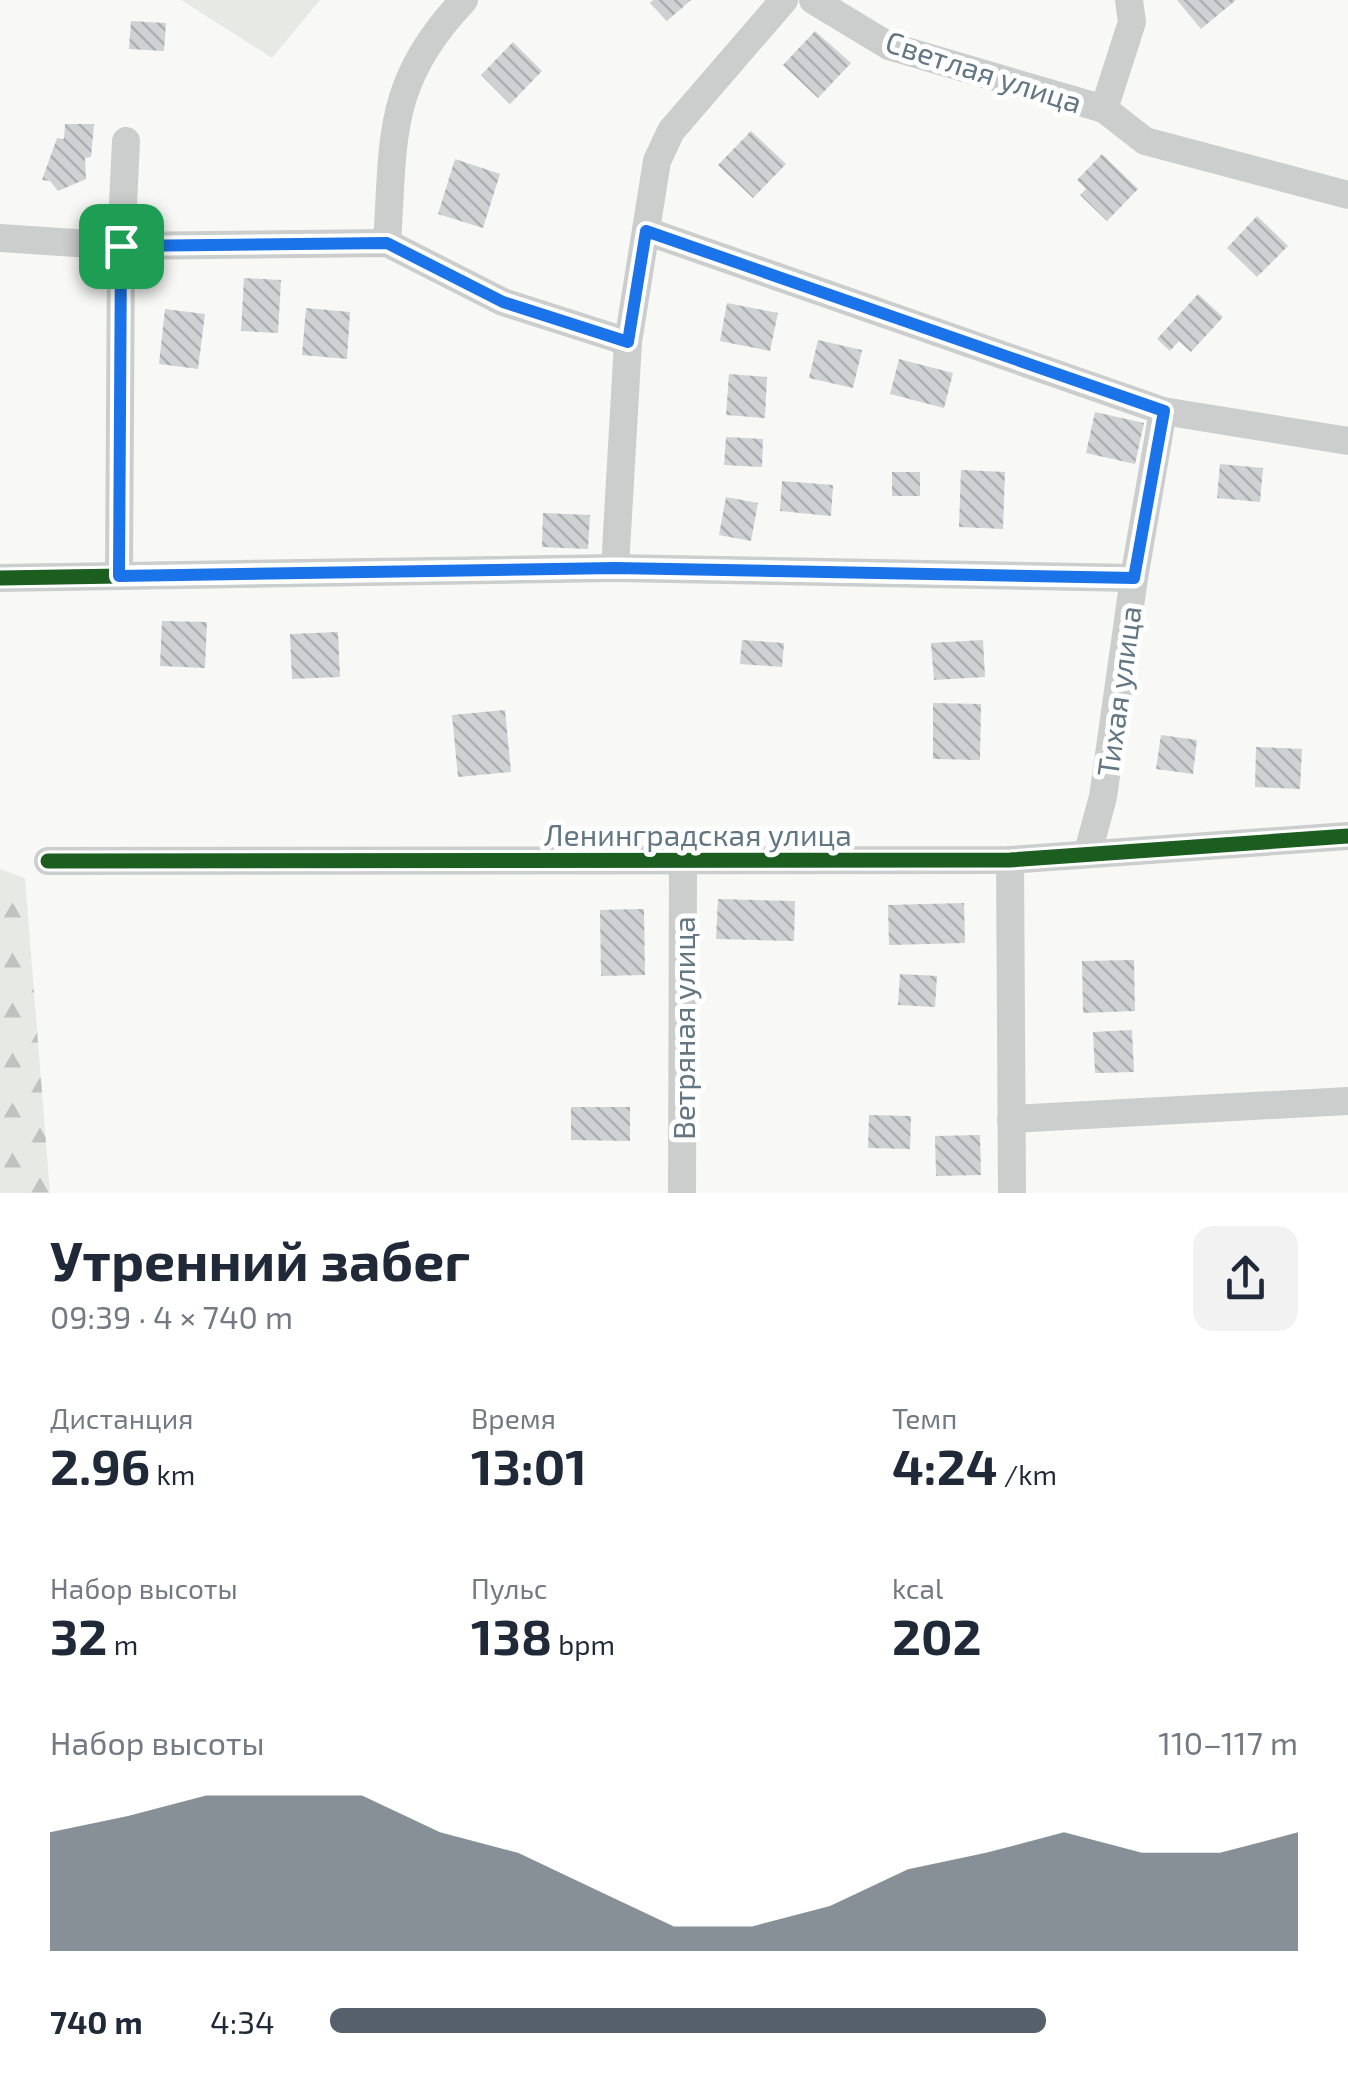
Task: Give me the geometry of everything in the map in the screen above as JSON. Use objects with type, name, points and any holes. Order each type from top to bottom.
[{"type":"street","points":[[387,243],[394,130],[403,86],[438,28],[464,0]]},
{"type":"street","points":[[615,568],[628,342],[658,160],[671,130],[784,0]]},
{"type":"street","name":"Светлая улица","points":[[813,0],[889,46],[1104,110],[1146,141],[1348,195]]},
{"type":"street","points":[[1104,110],[1132,22],[1129,0]]},
{"type":"street","points":[[119,576],[121,246],[126,141]]},
{"type":"street","points":[[646,231],[1164,411],[1348,441]]},
{"type":"street","points":[[0,238],[121,246],[387,243],[503,302],[628,342]]},
{"type":"street","name":"Тихая улица","points":[[1088,852],[1103,797],[1134,578],[1164,411]]},
{"type":"street","points":[[0,578],[615,568],[1134,578]]},
{"type":"street","name":"Ленинградская улица","points":[[48,861],[1010,860],[1348,836]]},
{"type":"street","points":[[1010,860],[1012,1193]]},
{"type":"street","name":"Ветряная улица","points":[[682,862],[682,1193]]},
{"type":"street","points":[[1011,1118],[1348,1102]]},
{"type":"green space","points":[[181,0],[320,0],[272,58]]},
{"type":"green space","points":[[0,869],[25,878],[50,1193],[0,1193]]},
{"type":"building","points":[[691,0],[667,21],[650,3]]},
{"type":"building","points":[[1177,0],[1236,0],[1201,29]]},
{"type":"building","points":[[131,21],[166,23],[164,51],[129,49]]},
{"type":"building","points":[[815,31],[851,63],[818,98],[783,65]]},
{"type":"building","points":[[513,42],[542,71],[510,104],[481,75]]},
{"type":"building","points":[[65,124],[94,124],[91,157],[85,158],[86,179],[58,191],[50,181],[42,180],[57,138],[64,139]]},
{"type":"building","points":[[751,131],[786,164],[753,198],[718,165]]},
{"type":"building","points":[[1102,154],[1138,189],[1107,221],[1080,195],[1086,189],[1077,180]]},
{"type":"building","points":[[455,159],[500,174],[483,228],[438,214]]},
{"type":"building","points":[[1257,216],[1288,246],[1257,277],[1227,248]]},
{"type":"building","points":[[244,278],[281,280],[278,333],[241,331]]},
{"type":"building","points":[[1198,294],[1223,317],[1191,352],[1179,341],[1170,351],[1157,339]]},
{"type":"building","points":[[727,303],[778,313],[770,351],[720,341]]},
{"type":"building","points":[[306,308],[350,312],[347,359],[302,355]]},
{"type":"building","points":[[165,309],[205,314],[198,369],[159,364]]},
{"type":"building","points":[[818,340],[862,350],[853,388],[809,378]]},
{"type":"building","points":[[899,359],[953,373],[944,408],[890,394]]},
{"type":"building","points":[[729,374],[767,377],[765,418],[726,415]]},
{"type":"building","points":[[1095,412],[1144,423],[1135,464],[1086,453]]},
{"type":"building","points":[[726,437],[763,439],[762,467],[724,465]]},
{"type":"building","points":[[1220,464],[1263,468],[1260,502],[1217,498]]},
{"type":"building","points":[[961,470],[1005,472],[1003,529],[959,527]]},
{"type":"building","points":[[892,472],[920,472],[920,496],[892,496]]},
{"type":"building","points":[[782,481],[833,485],[831,516],[780,511]]},
{"type":"building","points":[[726,497],[758,503],[751,541],[719,535]]},
{"type":"building","points":[[543,513],[590,515],[588,549],[542,547]]},
{"type":"building","points":[[162,621],[207,622],[205,668],[160,666]]},
{"type":"building","points":[[338,632],[340,677],[292,679],[290,634]]},
{"type":"building","points":[[742,640],[784,643],[782,667],[740,664]]},
{"type":"building","points":[[983,640],[985,677],[934,680],[931,643]]},
{"type":"building","points":[[933,703],[981,704],[980,760],[933,759]]},
{"type":"building","points":[[505,710],[511,772],[458,777],[452,715]]},
{"type":"building","points":[[1161,735],[1197,740],[1193,774],[1156,769]]},
{"type":"building","points":[[1256,747],[1302,749],[1300,789],[1255,787]]},
{"type":"building","points":[[718,899],[795,901],[794,941],[716,939]]},
{"type":"building","points":[[964,903],[965,943],[889,945],[888,905]]},
{"type":"building","points":[[644,909],[645,975],[601,976],[600,910]]},
{"type":"building","points":[[1134,960],[1135,1011],[1083,1013],[1082,961]]},
{"type":"building","points":[[900,974],[937,976],[935,1007],[898,1005]]},
{"type":"building","points":[[1132,1030],[1134,1072],[1095,1073],[1093,1032]]},
{"type":"building","points":[[571,1107],[630,1107],[630,1141],[571,1140]]},
{"type":"building","points":[[869,1115],[911,1116],[910,1149],[868,1148]]},
{"type":"building","points":[[980,1135],[981,1175],[936,1176],[935,1136]]},
{"type":"cycle path","points":[[0,578],[615,568],[1134,578]]},
{"type":"cycle path","points":[[48,861],[1010,860],[1348,836]]},
{"type":"route","points":[[646,231],[1164,411],[1134,578],[615,568],[119,576],[121,246],[387,243],[503,302],[628,342],[646,231]]}]
